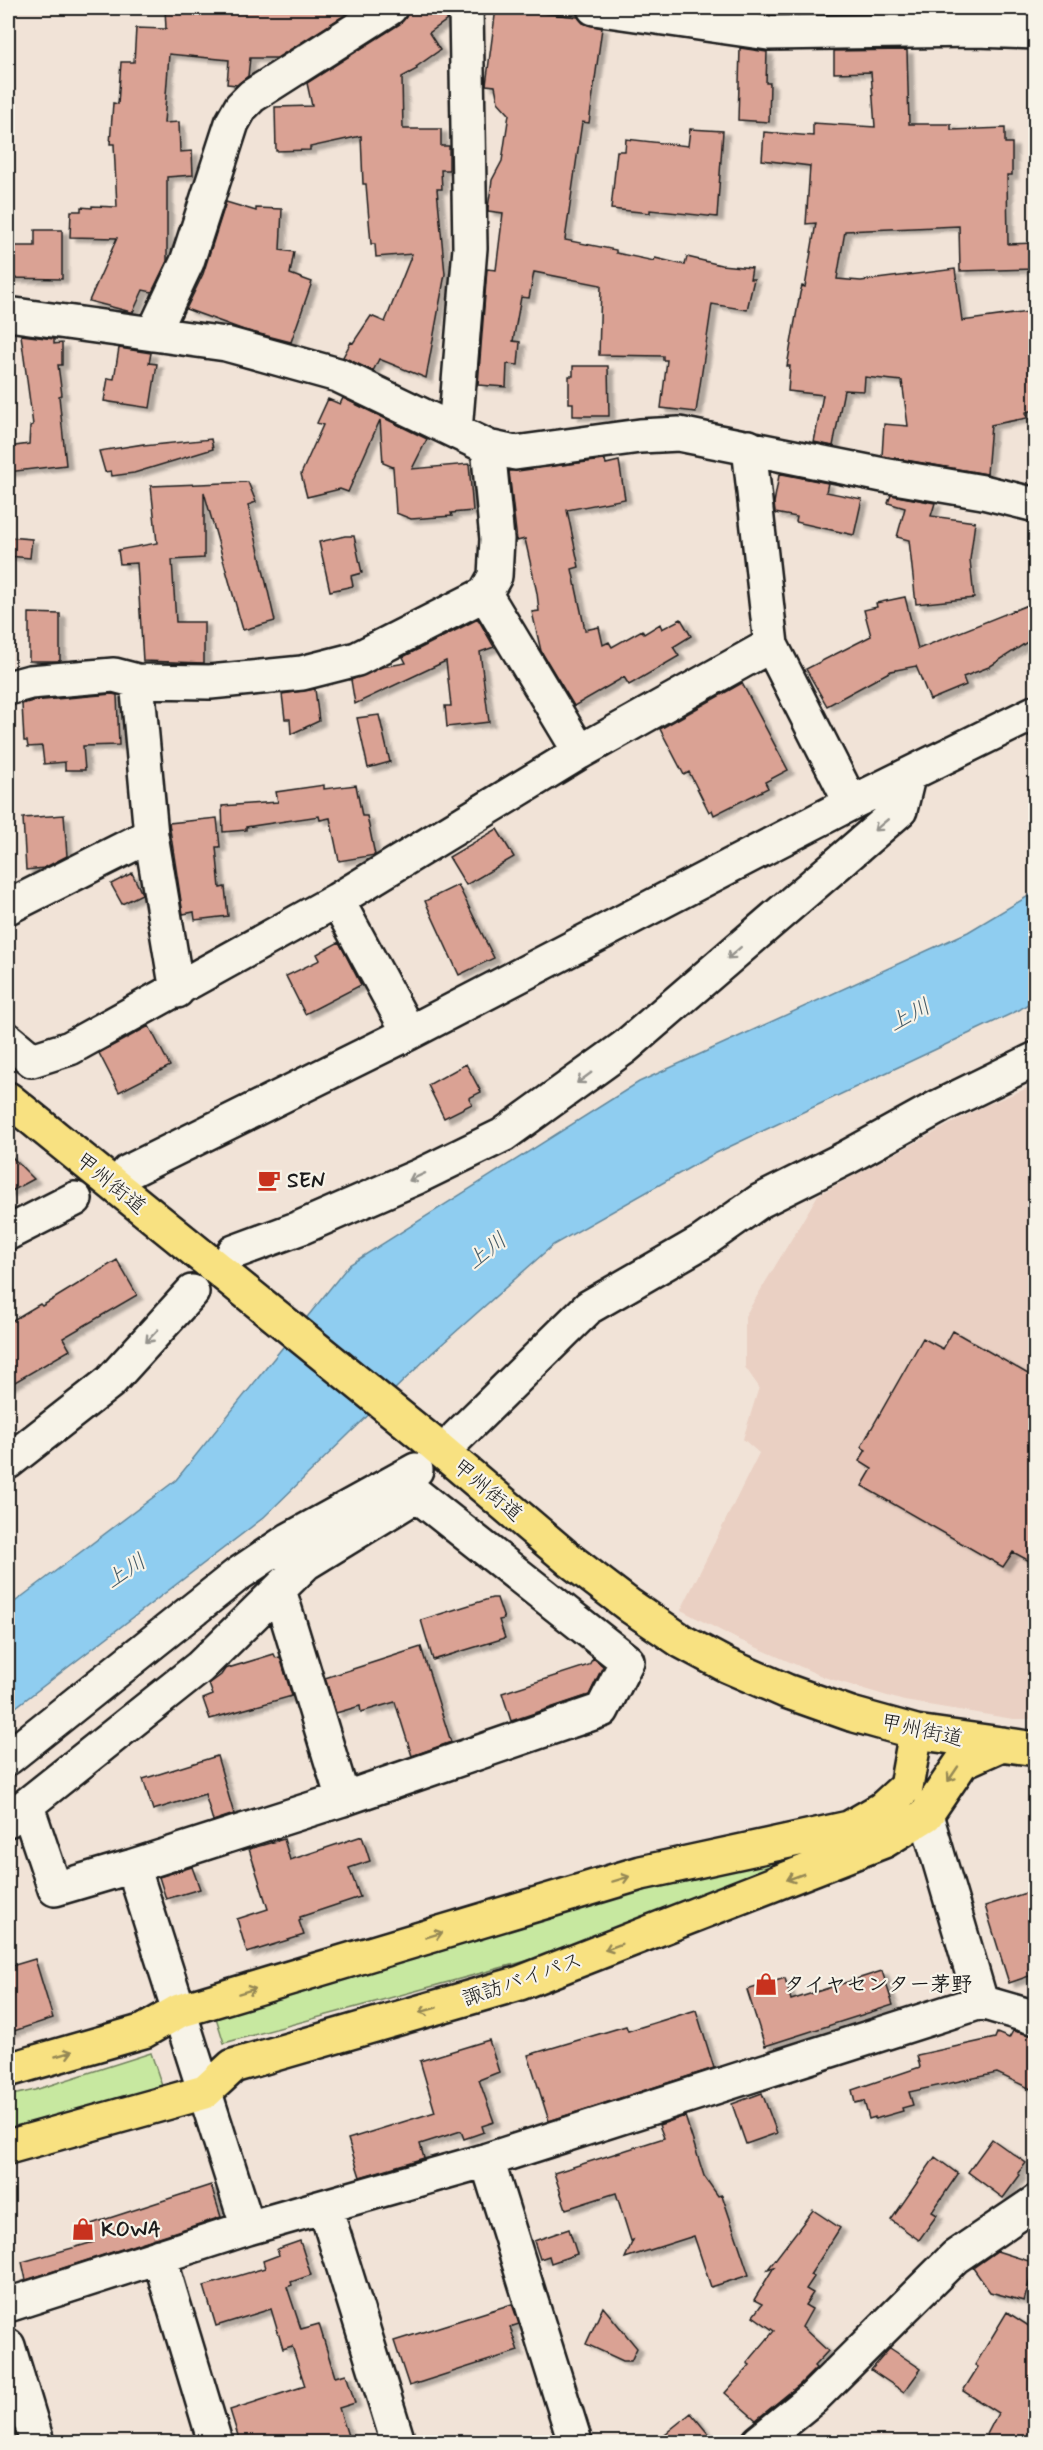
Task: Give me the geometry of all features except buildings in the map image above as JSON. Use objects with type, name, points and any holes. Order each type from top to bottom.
[{"type":"highway","name":"甲州街道","points":[[8,1099],[259,1304],[444,1439],[571,1561],[630,1606],[683,1642],[726,1665],[786,1691],[851,1714],[916,1732],[1035,1749]]},
{"type":"highway","points":[[8,2070],[144,2031],[179,2011],[641,1872],[849,1828],[882,1809],[906,1786],[916,1732]]},
{"type":"highway","name":"諏訪バイパス","points":[[8,2147],[204,2091],[233,2066],[520,1983],[824,1866],[884,1841],[926,1815],[962,1761],[1002,1744]]},
{"type":"street","points":[[153,334],[187,262],[232,123],[241,107],[252,96],[390,8]]},
{"type":"street","points":[[455,430],[470,248],[466,8]]},
{"type":"street","points":[[594,8],[768,33],[965,30],[1035,32]]},
{"type":"street","points":[[8,314],[226,344],[338,375],[488,447],[515,453],[640,436],[679,434],[883,475],[983,492],[1035,505]]},
{"type":"street","points":[[8,688],[30,682],[114,675],[136,681],[210,682],[302,673],[357,659],[485,594],[495,576],[497,539],[488,447]]},
{"type":"street","points":[[748,447],[771,645],[852,803]]},
{"type":"street","points":[[485,594],[580,752]]},
{"type":"street","points":[[8,1040],[32,1060],[70,1048],[177,991],[337,900],[580,752],[771,645]]},
{"type":"street","points":[[136,681],[151,836],[177,991]]},
{"type":"street","points":[[128,1172],[408,1033],[852,803],[1035,712]]},
{"type":"street","points":[[234,1252],[302,1227],[417,1177],[503,1135],[550,1102],[625,1047],[900,810],[908,777]]},
{"type":"street","points":[[8,906],[151,836]]},
{"type":"street","points":[[337,900],[408,1033]]},
{"type":"street","points":[[444,1439],[589,1307],[702,1242],[760,1201],[846,1158],[940,1106],[1035,1059]]},
{"type":"street","points":[[8,1233],[75,1199]]},
{"type":"street","points":[[8,1462],[110,1382],[192,1292]]},
{"type":"street","points":[[8,1758],[237,1575],[289,1540],[416,1470]]},
{"type":"street","points":[[417,1495],[627,1661],[602,1710],[343,1799],[55,1889],[17,1813],[200,1667],[306,1563],[417,1495]]},
{"type":"street","points":[[279,1590],[343,1799]]},
{"type":"street","points":[[926,1815],[981,2002]]},
{"type":"street","points":[[133,1866],[248,2228]]},
{"type":"street","points":[[8,2305],[248,2228],[487,2160],[981,2002],[1035,2018]]},
{"type":"street","points":[[487,2160],[575,2442]]},
{"type":"street","points":[[759,2442],[813,2398],[955,2257],[1035,2202]]},
{"type":"street","points":[[325,2207],[398,2442]]},
{"type":"street","points":[[159,2256],[215,2442]]},
{"type":"street","points":[[8,2346],[37,2442]]},
{"type":"shaded area","points":[[1035,1085],[1035,1719],[1013,1719],[904,1701],[824,1677],[735,1638],[681,1610],[759,1453],[743,1439],[759,1387],[745,1367],[745,1316],[818,1195],[984,1106]]},
{"type":"green space","points":[[862,1832],[592,1943],[224,2043],[213,2008],[425,1945]]},
{"type":"green space","points":[[151,2053],[163,2089],[8,2134],[8,2096],[35,2090]]},
{"type":"water","name":"上川","points":[[1035,892],[1035,999],[1019,1010],[712,1155],[553,1245],[432,1353],[263,1518],[8,1713],[8,1607],[176,1480],[349,1265],[639,1082],[968,932]]},
{"type":"place","name":"SEN","points":[[269,1180]]},
{"type":"place","name":"タイヤセンター茅野","points":[[766,1984]]},
{"type":"place","name":"KOWA","points":[[83,2229]]}]
